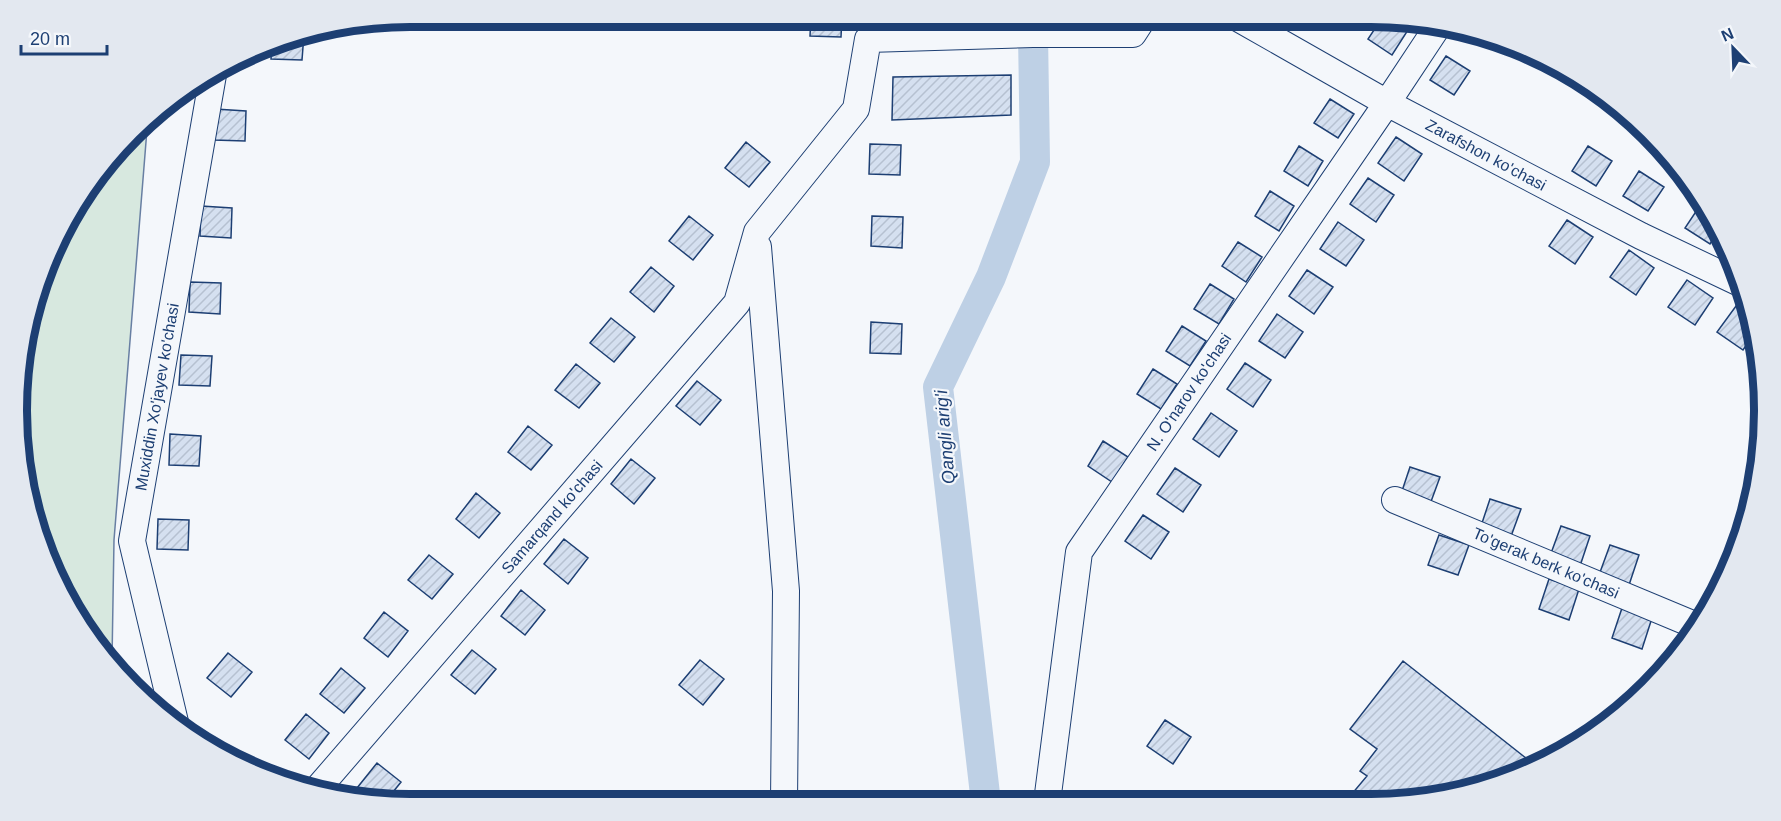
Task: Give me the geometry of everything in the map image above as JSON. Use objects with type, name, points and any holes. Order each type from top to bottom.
[{"type":"street","name":"Samarqand ko'chasi","points":[[322,784],[737,303],[757,232],[856,109],[868,28],[1133,34],[1137,27]]},
{"type":"street","name":"Zarafshon ko'chasi","points":[[1255,27],[1387,103],[1641,236],[1731,279]]},
{"type":"street","name":"N. O'narov ko'chasi","points":[[1048,794],[1079,552],[1434,32]]},
{"type":"street","name":"Muxiddin Xo'jayev ko'chasi","points":[[172,711],[132,542],[212,83]]},
{"type":"street","points":[[757,232],[786,591],[784,794]]},
{"type":"street","name":"To'gerak berk ko'chasi","points":[[1395,500],[1690,623]]},
{"type":"shaded area","points":[[147,132],[114,540],[112,651],[78,602],[47,534],[30,461],[28,385],[34,336],[47,287],[56,264],[78,219],[92,197],[122,158]]},
{"type":"building","points":[[810,27],[842,27],[841,37],[810,36]]},
{"type":"building","points":[[1376,27],[1408,30],[1392,55],[1368,39]]},
{"type":"building","points":[[303,42],[302,60],[271,59],[271,53]]},
{"type":"building","points":[[1446,56],[1470,71],[1454,95],[1430,80]]},
{"type":"building","points":[[1011,75],[1011,115],[892,120],[893,77]]},
{"type":"building","points":[[1330,99],[1354,114],[1338,138],[1314,123]]},
{"type":"building","points":[[215,109],[246,111],[245,141],[214,140]]},
{"type":"building","points":[[1396,137],[1422,154],[1404,181],[1378,163]]},
{"type":"building","points":[[746,142],[770,162],[749,187],[725,168]]},
{"type":"building","points":[[870,144],[901,145],[900,175],[869,174]]},
{"type":"building","points":[[1299,146],[1323,161],[1308,186],[1284,171]]},
{"type":"building","points":[[1588,146],[1612,161],[1596,186],[1572,171]]},
{"type":"building","points":[[1639,171],[1664,187],[1648,211],[1623,196]]},
{"type":"building","points":[[1368,178],[1394,195],[1376,222],[1350,204]]},
{"type":"building","points":[[1270,191],[1294,206],[1279,231],[1255,216]]},
{"type":"building","points":[[201,206],[232,208],[231,238],[200,236]]},
{"type":"building","points":[[1697,210],[1713,239],[1710,244],[1685,228]]},
{"type":"building","points":[[689,216],[713,235],[693,260],[669,241]]},
{"type":"building","points":[[872,216],[903,217],[902,248],[871,246]]},
{"type":"building","points":[[1567,220],[1593,237],[1575,264],[1549,246]]},
{"type":"building","points":[[1338,222],[1364,240],[1346,266],[1320,249]]},
{"type":"building","points":[[1238,242],[1262,257],[1246,282],[1222,266]]},
{"type":"building","points":[[1629,250],[1654,268],[1636,295],[1610,277]]},
{"type":"building","points":[[651,267],[674,286],[654,312],[630,292]]},
{"type":"building","points":[[1307,270],[1333,287],[1314,314],[1289,296]]},
{"type":"building","points":[[1687,280],[1713,298],[1695,325],[1668,307]]},
{"type":"building","points":[[190,282],[221,283],[220,314],[189,312]]},
{"type":"building","points":[[1210,284],[1234,299],[1219,324],[1194,309]]},
{"type":"building","points":[[1736,306],[1740,309],[1748,343],[1743,350],[1717,332]]},
{"type":"building","points":[[1277,314],[1303,332],[1285,358],[1259,341]]},
{"type":"building","points":[[611,318],[635,337],[614,362],[590,343]]},
{"type":"building","points":[[871,322],[902,324],[901,354],[870,353]]},
{"type":"building","points":[[1182,326],[1206,341],[1190,366],[1166,351]]},
{"type":"building","points":[[181,355],[212,356],[210,386],[179,385]]},
{"type":"building","points":[[1245,363],[1271,380],[1253,407],[1227,389]]},
{"type":"building","points":[[576,364],[600,383],[579,408],[555,390]]},
{"type":"building","points":[[1153,369],[1177,384],[1161,409],[1137,394]]},
{"type":"building","points":[[697,381],[721,400],[700,425],[676,406]]},
{"type":"building","points":[[1211,413],[1237,431],[1219,457],[1193,439]]},
{"type":"building","points":[[528,426],[552,445],[531,470],[508,452]]},
{"type":"building","points":[[170,434],[201,436],[199,466],[169,465]]},
{"type":"building","points":[[1103,441],[1128,457],[1112,482],[1088,466]]},
{"type":"building","points":[[631,459],[655,478],[634,504],[611,484]]},
{"type":"building","points":[[1410,467],[1440,477],[1429,507],[1400,497]]},
{"type":"building","points":[[1175,468],[1201,485],[1183,512],[1157,494]]},
{"type":"building","points":[[476,493],[500,513],[479,538],[456,519]]},
{"type":"building","points":[[1490,499],[1521,509],[1510,539],[1480,529]]},
{"type":"building","points":[[1143,515],[1169,532],[1151,559],[1125,541]]},
{"type":"building","points":[[158,519],[189,520],[188,550],[157,549]]},
{"type":"building","points":[[1561,526],[1590,536],[1580,566],[1550,556]]},
{"type":"building","points":[[1439,535],[1469,545],[1458,575],[1428,565]]},
{"type":"building","points":[[564,539],[588,558],[568,584],[544,564]]},
{"type":"building","points":[[1610,545],[1639,555],[1629,585],[1599,575]]},
{"type":"building","points":[[429,555],[453,574],[432,599],[408,580]]},
{"type":"building","points":[[1549,579],[1579,589],[1569,620],[1539,609]]},
{"type":"building","points":[[521,590],[545,610],[525,635],[501,616]]},
{"type":"building","points":[[1622,608],[1652,618],[1642,649],[1612,638]]},
{"type":"building","points":[[384,612],[408,631],[388,657],[364,638]]},
{"type":"building","points":[[472,650],[496,669],[475,694],[451,675]]},
{"type":"building","points":[[228,653],[252,672],[231,697],[207,678]]},
{"type":"building","points":[[700,660],[724,679],[703,705],[679,685]]},
{"type":"building","points":[[1403,661],[1528,760],[1494,774],[1445,787],[1396,793],[1352,794],[1367,776],[1360,771],[1377,749],[1350,729]]},
{"type":"building","points":[[341,668],[365,688],[344,713],[320,694]]},
{"type":"building","points":[[306,714],[329,733],[309,759],[285,740]]},
{"type":"building","points":[[1165,720],[1191,737],[1173,764],[1147,746]]},
{"type":"building","points":[[377,763],[401,782],[392,793],[361,791],[357,788]]},
{"type":"waterway","name":"Qangli arig'i","points":[[985,794],[938,387],[991,277],[1035,162],[1034,27]]}]
